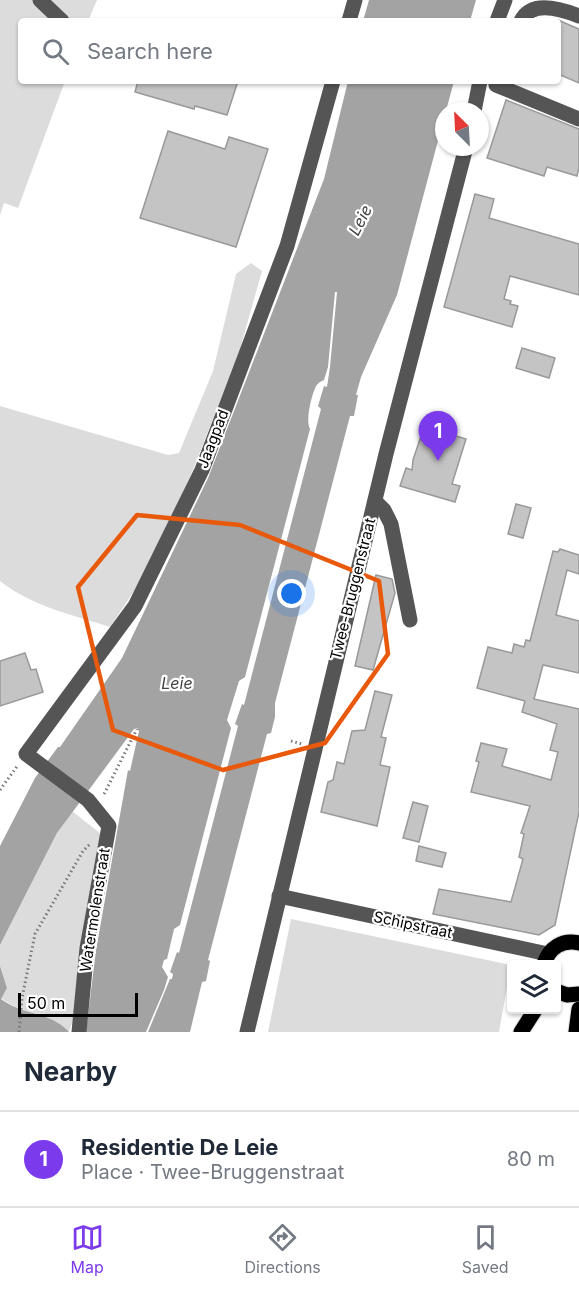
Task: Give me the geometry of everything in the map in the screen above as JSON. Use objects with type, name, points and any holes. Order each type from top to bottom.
[{"type":"main road","points":[[546,959],[560,944],[579,941]]},
{"type":"main road","points":[[561,993],[579,994]]},
{"type":"main road","points":[[576,1032],[579,1009]]},
{"type":"street","points":[[40,0],[59,18]]},
{"type":"street","points":[[350,18],[355,0]]},
{"type":"street","points":[[498,18],[505,0]]},
{"type":"street","points":[[523,18],[528,9],[543,4],[579,16]]},
{"type":"street","name":"Jaagpad","points":[[30,757],[135,606],[193,488],[258,326],[287,246],[332,84]]},
{"type":"street","points":[[476,102],[479,86],[489,89],[496,84]]},
{"type":"street","points":[[499,84],[579,119]]},
{"type":"street","name":"Twee-Bruggenstraat","points":[[248,1032],[375,501],[464,156]]},
{"type":"street","points":[[375,501],[384,510],[391,524],[410,620]]},
{"type":"street","name":"Watermolenstraat","points":[[30,757],[85,798],[109,826],[87,948],[79,1032]]},
{"type":"street","name":"Schipstraat","points":[[279,896],[546,959]]},
{"type":"path","points":[[102,797],[137,729]]},
{"type":"path","points":[[0,790],[30,757]]},
{"type":"path","points":[[19,1032],[22,998],[35,934],[83,851],[109,826]]},
{"type":"highlighted area","points":[[137,515],[240,525],[379,581],[388,654],[325,743],[223,770],[113,730],[78,587]]},
{"type":"shaded area","points":[[0,0],[97,0],[89,18],[18,18],[18,84],[64,84],[18,208],[4,203],[0,215]]},
{"type":"shaded area","points":[[251,263],[262,271],[240,349],[193,470],[144,576],[110,627],[39,603],[12,590],[0,581],[0,406],[168,455],[179,453],[213,371],[236,274]]},
{"type":"shaded area","points":[[72,811],[101,834],[75,1014],[69,1032],[54,1021],[18,1008],[1,998],[7,988],[0,966],[0,945],[57,833]]},
{"type":"shaded area","points":[[291,919],[507,964],[507,987],[499,1032],[268,1032]]},
{"type":"water","points":[[369,0],[476,0],[471,18],[364,18]]},
{"type":"water","name":"Leie","points":[[347,84],[453,84],[448,102],[435,102],[435,152],[397,295],[361,377],[354,416],[350,416],[275,703],[275,717],[271,733],[267,734],[208,960],[210,961],[206,981],[202,982],[190,1032],[148,1032],[170,979],[172,979],[173,974],[170,972],[177,952],[179,953],[238,726],[235,724],[242,704],[244,705],[321,409],[318,406],[324,386],[327,387],[337,292],[335,292],[328,367],[324,380],[316,386],[311,401],[308,420],[310,429],[245,677],[239,681],[227,720],[231,728],[180,925],[174,929],[167,959],[164,960],[162,967],[168,977],[164,990],[146,1032],[86,1032],[96,950],[128,770],[130,771],[139,731],[137,728],[57,833],[0,945],[0,846],[35,778],[60,747],[122,658],[208,478],[324,179]]},
{"type":"water","points":[[0,966],[7,988],[1,999],[54,1021],[69,1032],[0,1032]]},
{"type":"building","points":[[561,21],[579,29],[579,83],[561,75]]},
{"type":"building","points":[[137,84],[237,84],[227,115],[195,106],[194,109],[135,92]]},
{"type":"building","points":[[506,100],[579,129],[577,176],[547,167],[544,176],[487,158]]},
{"type":"building","points":[[168,131],[225,149],[229,137],[268,149],[236,247],[140,218]]},
{"type":"building","points":[[475,194],[494,199],[489,218],[579,244],[579,295],[510,276],[504,299],[518,306],[512,327],[444,307]]},
{"type":"building","points":[[522,348],[555,358],[549,378],[516,368]]},
{"type":"building","points":[[423,426],[466,439],[452,484],[460,486],[455,502],[400,486],[406,468],[412,470]]},
{"type":"building","points":[[516,504],[531,508],[523,538],[508,534]]},
{"type":"building","points":[[560,549],[579,555],[579,574],[567,570],[556,615],[579,621],[579,673],[543,665],[534,699],[579,709],[579,812],[555,925],[539,935],[433,914],[439,889],[511,902],[523,859],[519,857],[524,834],[521,833],[530,806],[471,792],[479,762],[476,761],[481,743],[507,749],[502,766],[551,780],[558,752],[550,750],[557,724],[522,712],[525,701],[477,688],[488,647],[512,653],[514,644],[524,647],[526,640],[530,641],[553,551],[558,552]]},
{"type":"building","points":[[376,575],[392,579],[395,593],[373,670],[355,666]]},
{"type":"building","points":[[25,653],[31,670],[36,669],[43,692],[0,706],[0,661]]},
{"type":"building","points":[[375,691],[392,695],[381,737],[386,738],[380,765],[390,767],[377,826],[321,812],[328,782],[333,780],[337,762],[344,764],[352,731],[365,730]]},
{"type":"building","points":[[413,802],[428,806],[419,842],[403,838]]},
{"type":"building","points":[[419,846],[446,853],[442,867],[416,861]]},
{"type":"place","name":"Residentie De Leie","points":[[438,461]]}]
